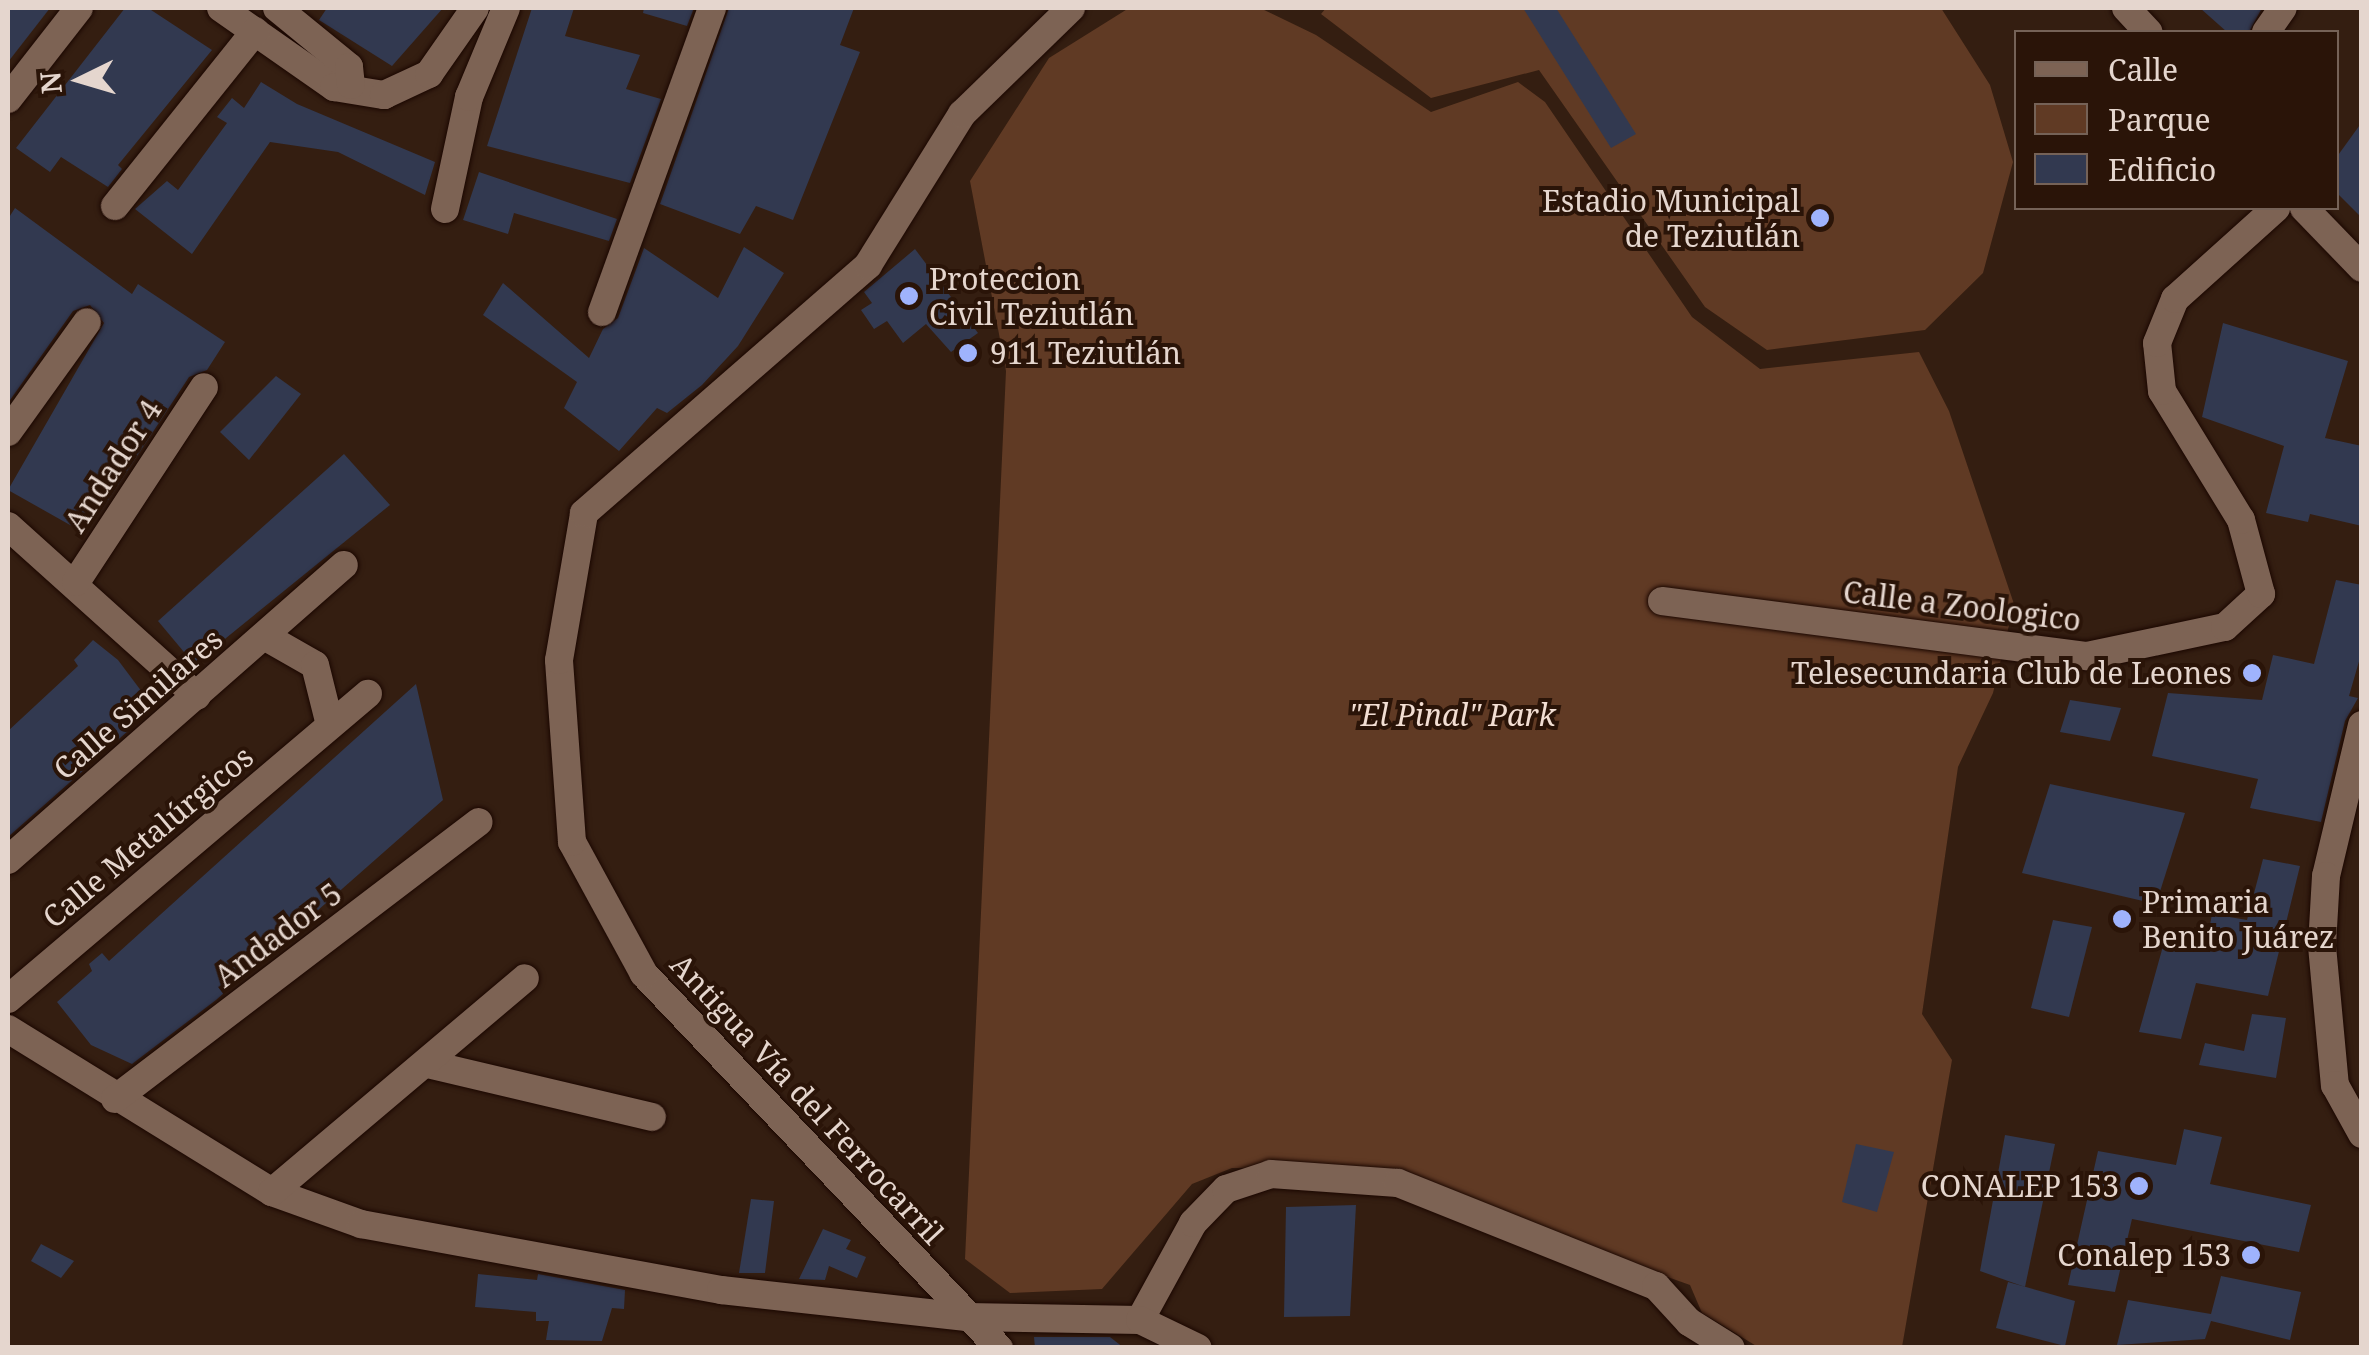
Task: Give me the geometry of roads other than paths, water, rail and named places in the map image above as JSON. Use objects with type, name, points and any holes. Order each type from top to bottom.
[{"type":"street","points":[[8,99],[79,8]]},
{"type":"street","points":[[221,8],[334,87],[351,86],[384,95],[430,74],[475,8]]},
{"type":"street","points":[[277,8],[349,66],[351,86]]},
{"type":"street","points":[[445,210],[469,96],[506,8]]},
{"type":"street","points":[[602,312],[712,8]]},
{"type":"street","name":"Antigua Vía del Ferrocarril","points":[[999,1348],[644,974],[572,842],[559,660],[584,513],[868,264],[962,114],[1071,8]]},
{"type":"street","points":[[2126,8],[2146,30]]},
{"type":"street","points":[[2267,30],[2283,8]]},
{"type":"street","points":[[115,206],[255,31]]},
{"type":"street","points":[[430,74],[469,96]]},
{"type":"street","name":"Calle a Zoologico","points":[[1662,601],[2087,656],[2224,626],[2261,594],[2241,520],[2162,391],[2157,342],[2175,299],[2274,210]]},
{"type":"street","points":[[2306,210],[2362,268]]},
{"type":"street","points":[[8,432],[86,322]]},
{"type":"street","name":"Andador 4","points":[[76,582],[204,387]]},
{"type":"street","points":[[8,526],[76,582],[197,696]]},
{"type":"street","name":"Calle Similares","points":[[8,860],[344,565]]},
{"type":"street","points":[[266,637],[315,665],[330,725]]},
{"type":"street","name":"Calle Metalúrgicos","points":[[8,999],[368,694]]},
{"type":"street","points":[[2362,725],[2326,876],[2322,946],[2335,1084],[2362,1134]]},
{"type":"street","name":"Andador 5","points":[[115,1099],[480,822]]},
{"type":"street","points":[[272,1192],[428,1064],[525,978]]},
{"type":"street","points":[[8,1029],[115,1099],[272,1192],[361,1224],[720,1290],[966,1316],[1140,1320],[1198,1348]]},
{"type":"street","points":[[428,1064],[652,1117]]},
{"type":"street","points":[[1140,1320],[1193,1223],[1226,1190],[1272,1174],[1398,1184],[1656,1286],[1690,1322],[1731,1348]]},
{"type":"place","name":"Estadio Municipal de Teziutlán","points":[[1820,218]]},
{"type":"place","name":"Proteccion Civil Teziutlán","points":[[909,296]]},
{"type":"place","name":"911 Teziutlán","points":[[968,353]]},
{"type":"place","name":"Telesecundaria Club de Leones","points":[[2252,673]]},
{"type":"place","name":"Primaria Benito Juárez","points":[[2122,919]]},
{"type":"place","name":"CONALEP 153","points":[[2139,1186]]},
{"type":"place","name":"Conalep 153","points":[[2251,1255]]},
{"type":"park label","name":"\"El Pinal\" Park","points":[[1452,715]]}]
